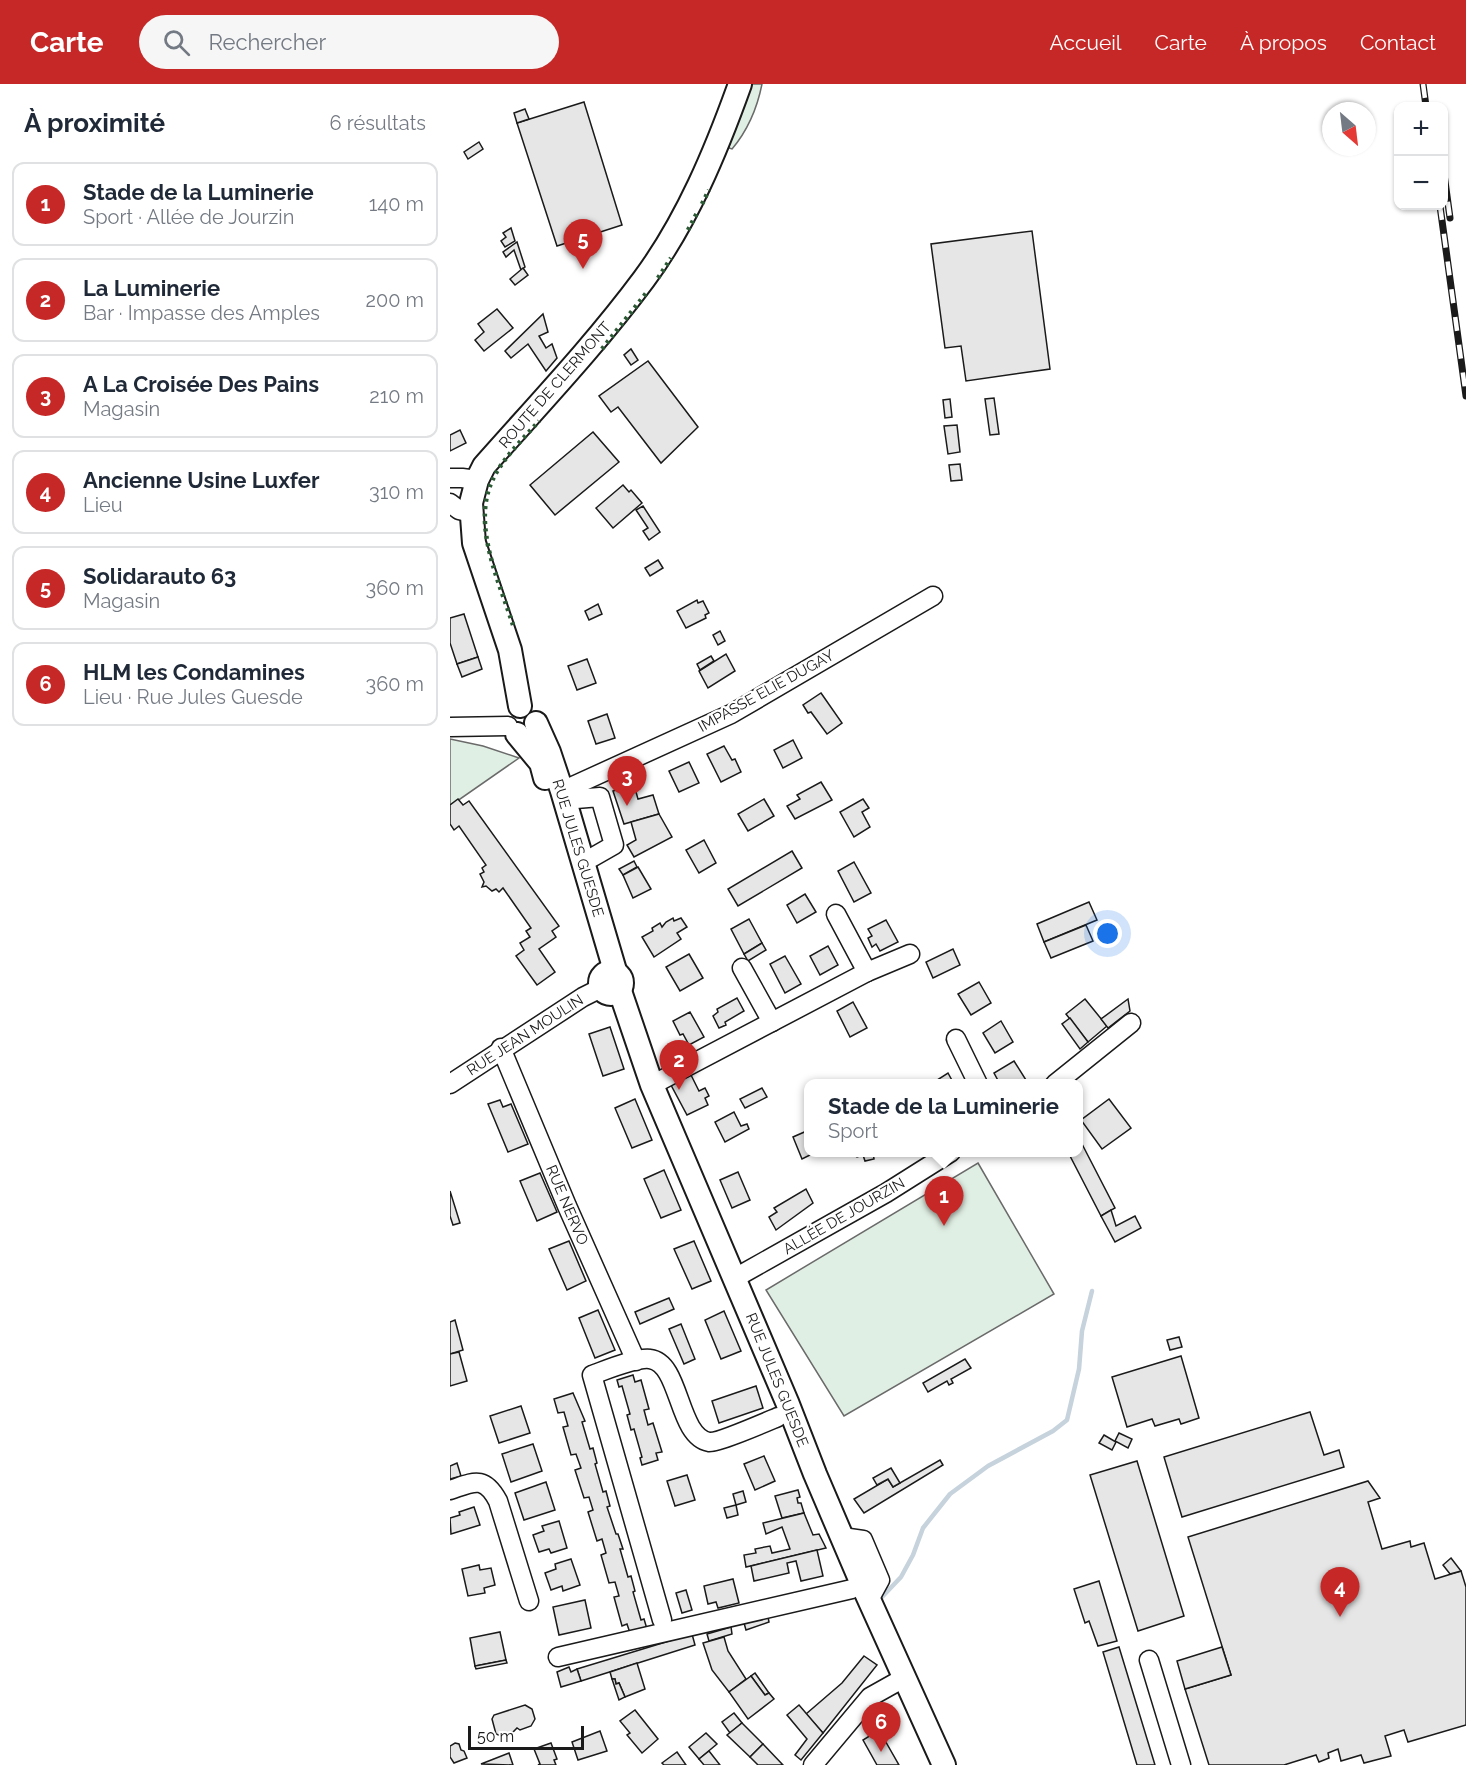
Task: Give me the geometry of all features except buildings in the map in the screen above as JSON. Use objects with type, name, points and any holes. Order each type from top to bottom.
[{"type":"main road","name":"ROUTE DE CLERMONT","points":[[520,728],[536,719],[532,711],[519,706],[510,650],[474,543],[471,503],[477,480],[484,466],[576,362],[645,278],[690,203],[741,84]]},
{"type":"main road","name":"RUE JULES GUESDE","points":[[520,728],[549,752],[582,861],[610,984],[842,1537],[895,1683],[931,1765]]},
{"type":"main road","name":"RUE JULES GUESDE","points":[[520,728],[540,763],[641,1090],[778,1417],[944,1765]]},
{"type":"street","points":[[450,478],[462,477],[477,480]]},
{"type":"street","points":[[450,503],[459,510],[472,513]]},
{"type":"street","name":"IMPASSE ELIE DUGAY","points":[[564,797],[731,714],[933,596]]},
{"type":"street","points":[[450,727],[520,728]]},
{"type":"street","points":[[564,797],[576,799],[600,797],[614,845],[582,861]]},
{"type":"street","points":[[836,914],[867,972]]},
{"type":"street","points":[[652,1085],[867,972],[910,954]]},
{"type":"street","points":[[742,968],[772,1022]]},
{"type":"street","name":"RUE JEAN MOULIN","points":[[450,1083],[583,997],[610,984]]},
{"type":"street","points":[[1059,1079],[1131,1023]]},
{"type":"street","points":[[956,1039],[976,1079]]},
{"type":"street","name":"RUE NERVO","points":[[501,1048],[567,1206],[636,1361]]},
{"type":"street","name":"ALLÉE DE JOURZIN","points":[[735,1278],[885,1193],[943,1157]]},
{"type":"street","points":[[662,1620],[592,1375],[649,1358],[660,1362],[667,1372],[692,1428],[699,1438],[711,1443],[778,1417]]},
{"type":"street","points":[[450,1490],[472,1482],[484,1483],[492,1490],[498,1502],[529,1601]]},
{"type":"street","points":[[558,1658],[861,1594]]},
{"type":"street","points":[[1149,1660],[1181,1765]]},
{"type":"street","points":[[813,1765],[870,1697],[895,1683]]},
{"type":"green space","points":[[752,84],[762,84],[751,119],[738,142],[732,149],[729,148],[729,143]]},
{"type":"green space","points":[[450,739],[483,746],[519,758],[450,806]]},
{"type":"green space","points":[[978,1163],[1054,1294],[844,1416],[766,1290]]},
{"type":"waterway","points":[[882,1597],[901,1577],[913,1555],[923,1528],[950,1494],[988,1466],[1053,1431],[1067,1420],[1079,1369],[1082,1331],[1092,1291]]},
{"type":"railway","points":[[1423,84],[1425,102]]},
{"type":"railway","points":[[1448,203],[1450,218]]},
{"type":"railway","points":[[1441,210],[1466,396]]},
{"type":"hedge","points":[[702,204],[709,190]]},
{"type":"hedge","points":[[688,230],[698,211]]},
{"type":"hedge","points":[[658,278],[671,258]]},
{"type":"hedge","points":[[602,349],[647,292]]},
{"type":"hedge","points":[[513,625],[495,571],[486,533],[487,496],[502,464],[539,421]]},
{"type":"place","name":"Solidarauto 63","points":[[583,269]]},
{"type":"place","name":"A La Croisée Des Pains","points":[[627,806]]},
{"type":"place","name":"La Luminerie","points":[[679,1090]]},
{"type":"place","name":"Stade de la Luminerie","points":[[944,1226]]},
{"type":"place","name":"Ancienne Usine Luxfer","points":[[1340,1617]]},
{"type":"place","name":"HLM les Condamines","points":[[881,1752]]}]
